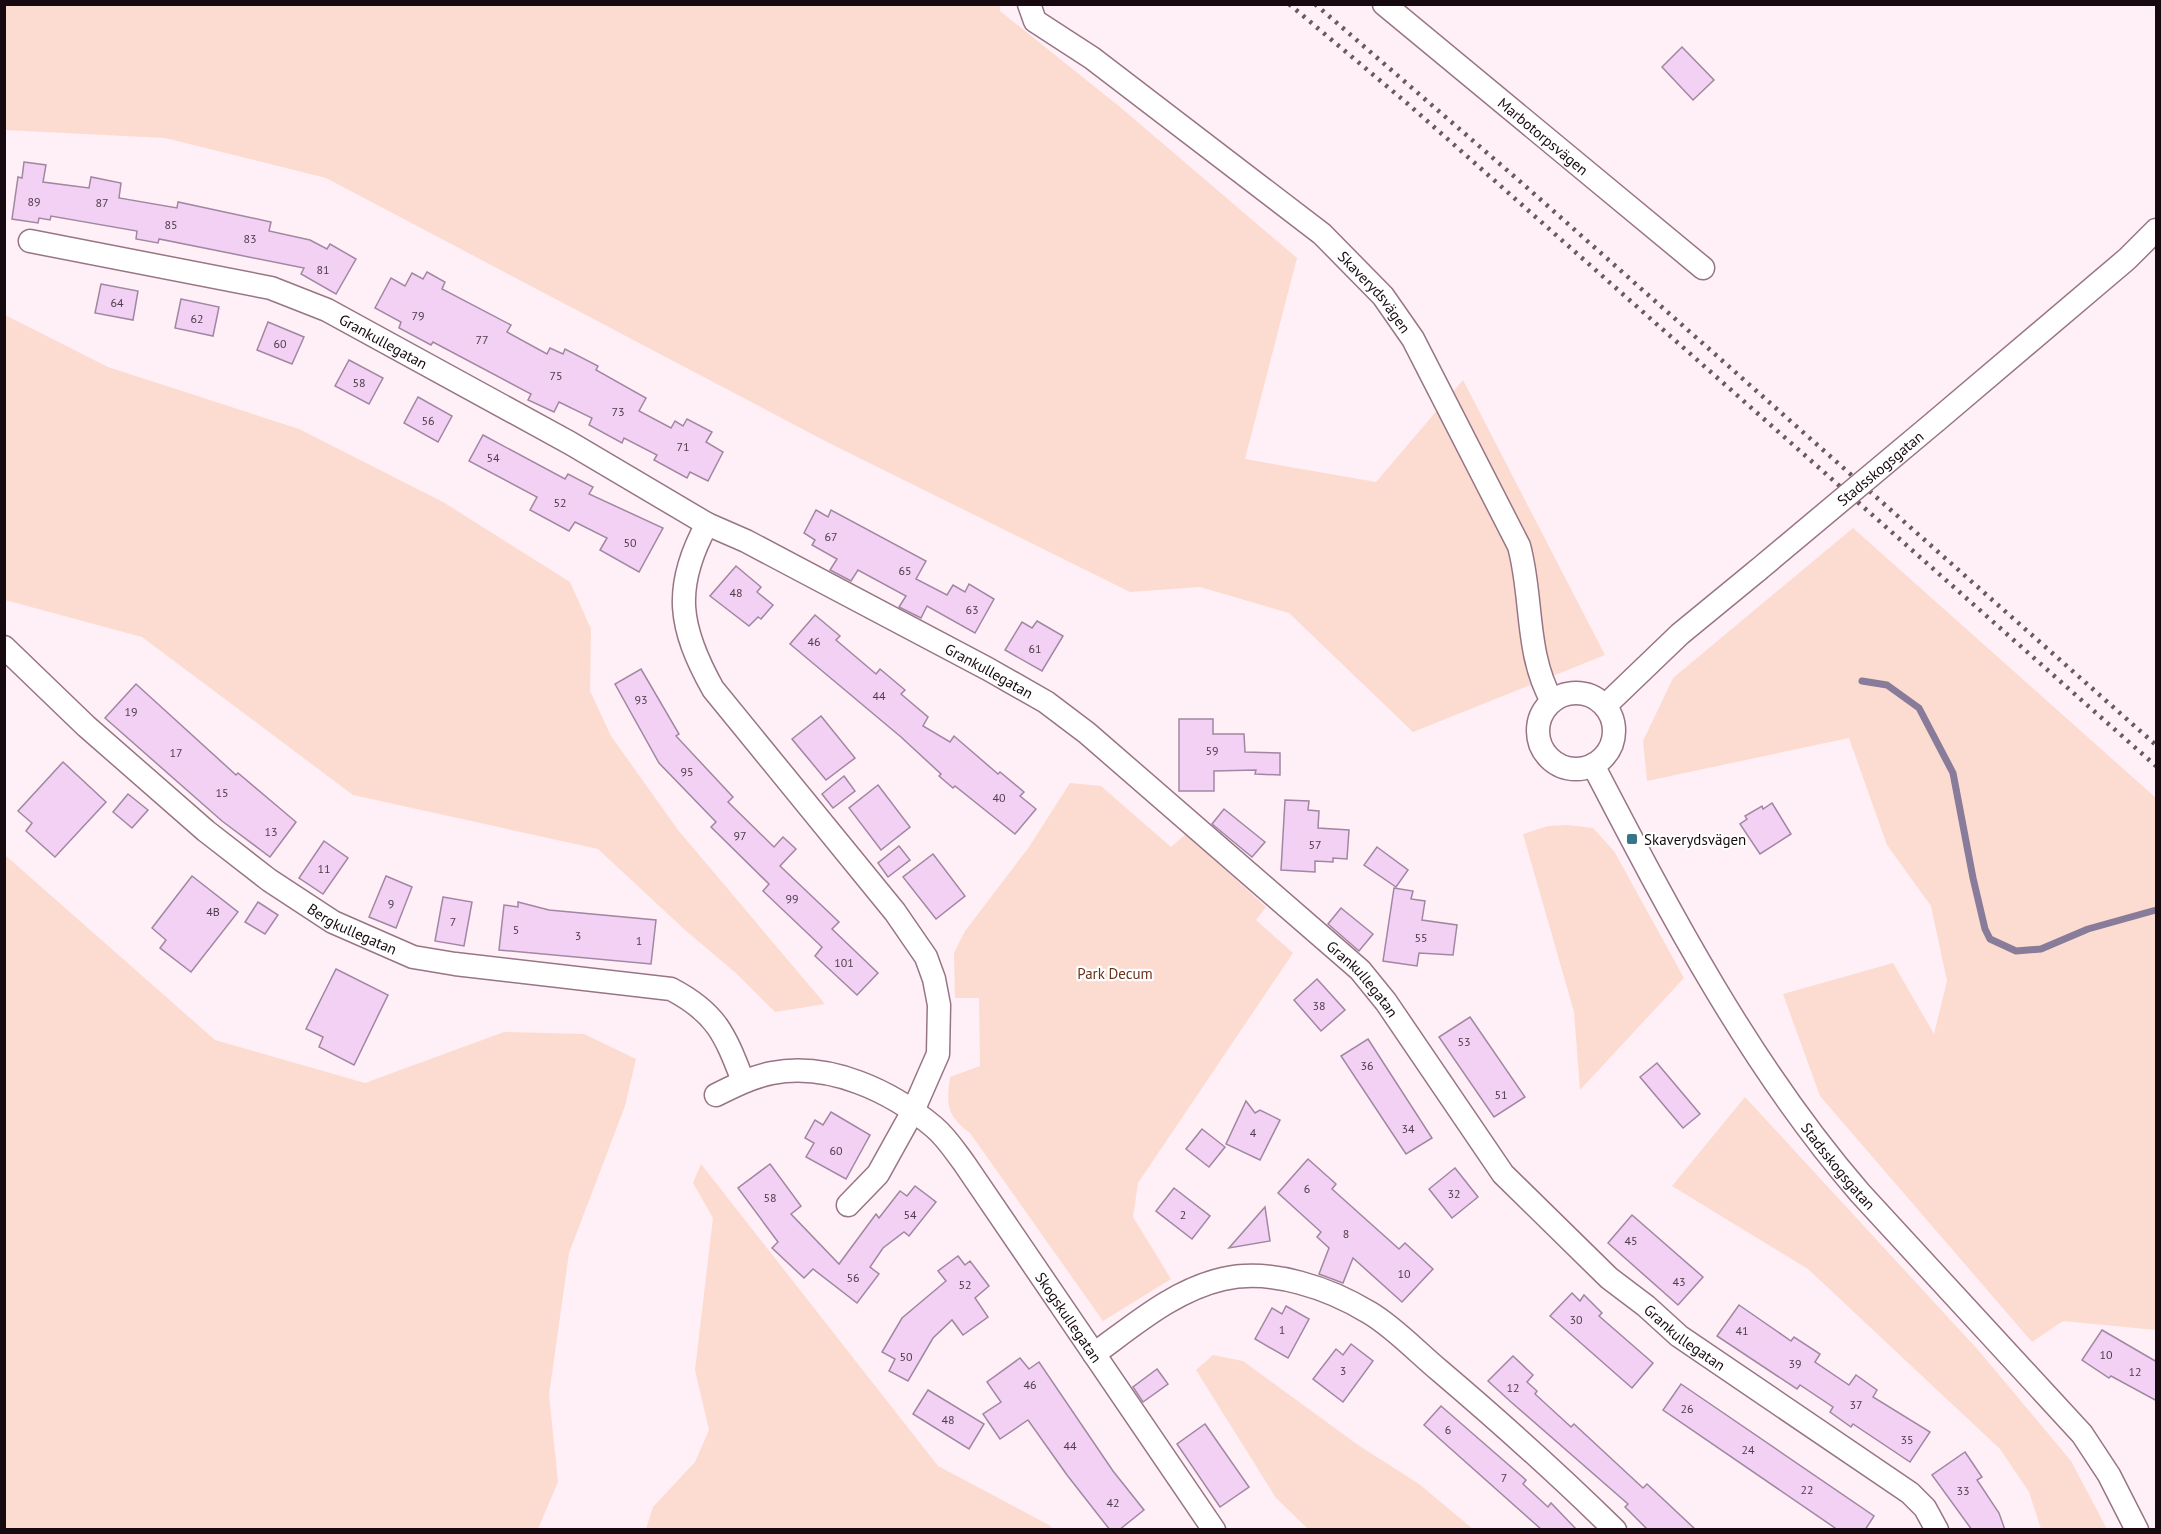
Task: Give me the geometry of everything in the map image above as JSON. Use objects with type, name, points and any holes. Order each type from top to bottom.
[{"type":"street","name":"Skaverydsvägen","points":[[1029,4],[1035,21],[1092,58],[1323,234],[1383,296],[1417,346],[1519,546],[1527,573],[1529,621],[1537,659],[1544,688],[1552,701]]},
{"type":"street","name":"Marbotorpsvägen","points":[[1384,4],[1703,268]]},
{"type":"street","name":"Stadsskogsgatan","points":[[1605,706],[1680,634],[1936,421],[2127,259],[2157,230]]},
{"type":"street","name":"Grankullegatan","points":[[30,241],[251,283],[271,288],[327,310],[570,443],[706,524],[757,547],[1046,702],[1087,733],[1360,970],[1386,1002],[1503,1174],[1609,1278],[1646,1306],[1679,1336],[1910,1493],[1924,1508],[1937,1530]]},
{"type":"street","points":[[706,524],[686,571],[683,605],[687,636],[696,659],[713,689],[895,912],[926,957],[939,1005],[938,1054],[913,1111],[878,1174],[848,1205]]},
{"type":"street","name":"Bergkullegatan","points":[[4,647],[86,726],[206,831],[269,880],[333,922],[413,957],[487,968],[671,989],[696,1002],[713,1017],[744,1081]]},
{"type":"street","points":[[1579,693],[1598,700],[1605,706],[1611,716],[1613,738],[1609,749],[1593,765],[1573,769],[1554,762],[1541,747],[1538,727],[1540,717],[1552,701],[1560,696],[1579,693]]},
{"type":"street","name":"Stadsskogsgatan","points":[[1593,765],[1692,948],[1773,1079],[1831,1160],[2082,1434],[2109,1475],[2137,1530]]},
{"type":"street","name":"Skogskullegatan","points":[[716,1095],[744,1081],[771,1073],[812,1072],[849,1079],[879,1091],[913,1111],[936,1129],[964,1162],[1214,1530]]},
{"type":"street","points":[[1094,1354],[1161,1306],[1192,1289],[1223,1279],[1263,1277],[1309,1284],[1372,1314],[1540,1457],[1615,1530]]},
{"type":"green space","points":[[4,5],[1000,5],[1000,11],[1120,107],[1297,258],[1245,459],[1376,482],[1463,380],[1605,655],[1413,732],[1289,613],[1200,587],[1130,592],[829,443],[326,178],[165,138],[5,130]]},
{"type":"green space","points":[[5,315],[108,367],[299,429],[443,502],[570,582],[591,629],[590,691],[611,736],[678,830],[825,1004],[775,1012],[737,974],[685,930],[598,849],[353,795],[142,637],[5,600]]},
{"type":"green space","points":[[1853,528],[2156,798],[2156,1330],[2063,1321],[2032,1342],[1820,1096],[1783,994],[1893,963],[1934,1034],[1947,981],[1931,906],[1887,845],[1849,738],[1647,781],[1643,741],[1673,678]]},
{"type":"green space","name":"Park Decum","points":[[1070,783],[1101,786],[1171,847],[1186,834],[1266,907],[1256,920],[1293,953],[1138,1183],[1133,1217],[1171,1279],[1103,1321],[970,1133],[957,1121],[950,1109],[948,1095],[950,1077],[980,1066],[979,998],[955,998],[954,953],[965,931],[1029,847]]},
{"type":"green space","points":[[1568,825],[1593,828],[1614,851],[1684,978],[1580,1090],[1574,1012],[1523,834],[1548,826]]},
{"type":"green space","points":[[5,855],[215,1040],[365,1083],[504,1032],[584,1034],[636,1059],[625,1106],[569,1253],[549,1395],[558,1482],[538,1529],[5,1529]]},
{"type":"green space","points":[[1745,1097],[1979,1351],[2071,1461],[2107,1529],[2041,1529],[2029,1492],[2000,1449],[1808,1269],[1672,1186]]},
{"type":"green space","points":[[701,1164],[938,1466],[1053,1529],[646,1529],[653,1507],[695,1462],[709,1430],[695,1370],[713,1218],[693,1183]]},
{"type":"green space","points":[[1213,1355],[1243,1361],[1358,1445],[1419,1484],[1473,1529],[1308,1529],[1276,1498],[1196,1370]]},
{"type":"building","points":[[1682,47],[1714,80],[1693,100],[1662,67]]},
{"type":"building","points":[[24,162],[46,165],[43,182],[89,188],[91,177],[121,183],[119,198],[177,208],[178,202],[271,222],[269,231],[310,240],[327,249],[330,244],[356,259],[336,294],[301,274],[304,268],[159,239],[158,243],[136,239],[137,231],[51,216],[50,220],[39,218],[38,223],[12,219],[18,177],[22,178]]},
{"type":"building","points":[[427,272],[445,282],[442,289],[511,325],[507,332],[547,354],[550,348],[563,354],[565,349],[598,366],[596,370],[646,398],[639,411],[671,428],[675,421],[683,426],[687,419],[712,432],[706,442],[723,452],[708,481],[690,472],[687,478],[654,460],[657,455],[624,438],[622,443],[589,425],[592,418],[559,402],[554,412],[528,400],[531,394],[433,342],[431,345],[399,328],[401,322],[375,308],[391,278],[405,286],[412,273],[423,279]]},
{"type":"building","points":[[101,284],[138,291],[133,320],[95,313]]},
{"type":"building","points":[[181,299],[219,307],[213,336],[175,328]]},
{"type":"building","points":[[268,322],[304,337],[292,364],[257,350]]},
{"type":"building","points":[[349,360],[383,378],[369,404],[335,386]]},
{"type":"building","points":[[418,397],[452,416],[438,442],[404,423]]},
{"type":"building","points":[[483,435],[565,479],[568,474],[593,487],[589,494],[663,528],[639,572],[600,550],[607,538],[575,522],[569,531],[530,510],[537,497],[469,461]]},
{"type":"building","points":[[816,510],[828,517],[831,510],[926,561],[916,579],[947,595],[953,585],[965,592],[969,584],[994,599],[975,633],[927,606],[921,618],[899,607],[906,596],[858,570],[851,581],[830,570],[837,559],[812,545],[815,540],[804,533]]},
{"type":"building","points":[[736,566],[761,587],[757,592],[773,605],[761,619],[758,617],[749,626],[710,596]]},
{"type":"building","points":[[815,615],[840,636],[836,640],[876,674],[880,669],[905,690],[901,694],[928,717],[923,726],[950,742],[954,736],[998,774],[1000,772],[1024,792],[1020,796],[1036,809],[1015,834],[955,786],[953,788],[901,737],[790,644]]},
{"type":"building","points":[[1037,621],[1063,636],[1042,671],[1005,650],[1022,622],[1032,628]]},
{"type":"building","points":[[641,669],[679,734],[676,736],[733,797],[728,802],[774,847],[783,837],[796,849],[780,866],[839,922],[832,929],[878,973],[857,995],[815,956],[822,947],[763,891],[769,884],[711,827],[716,822],[659,763],[615,684]]},
{"type":"building","points":[[136,684],[236,775],[238,773],[296,822],[270,857],[222,821],[105,718]]},
{"type":"building","points":[[821,716],[855,758],[826,780],[792,739]]},
{"type":"building","points":[[1179,719],[1213,719],[1213,734],[1244,734],[1245,752],[1280,753],[1280,775],[1255,774],[1256,770],[1214,771],[1214,791],[1179,791]]},
{"type":"building","points":[[63,762],[106,802],[55,857],[26,831],[32,823],[18,811]]},
{"type":"building","points":[[844,776],[855,791],[833,808],[822,794]]},
{"type":"building","points":[[878,785],[910,827],[881,850],[849,808]]},
{"type":"building","points":[[128,794],[148,810],[132,828],[113,812]]},
{"type":"building","points":[[1285,800],[1309,801],[1308,810],[1319,811],[1318,828],[1349,830],[1347,859],[1333,858],[1333,862],[1315,861],[1315,872],[1281,870]]},
{"type":"building","points":[[1772,803],[1791,834],[1760,854],[1740,824],[1747,819],[1745,816]]},
{"type":"building","points":[[1224,809],[1265,842],[1252,857],[1212,824]]},
{"type":"building","points":[[324,841],[348,858],[323,894],[299,878]]},
{"type":"building","points":[[899,846],[910,860],[888,877],[878,863]]},
{"type":"building","points":[[1377,847],[1408,870],[1396,887],[1364,865]]},
{"type":"building","points":[[933,854],[965,896],[936,919],[903,877]]},
{"type":"building","points":[[192,876],[238,912],[191,972],[160,948],[166,940],[152,928]]},
{"type":"building","points":[[386,876],[412,887],[396,928],[369,917]]},
{"type":"building","points":[[1394,888],[1413,891],[1411,899],[1425,901],[1422,920],[1457,925],[1453,955],[1419,953],[1417,966],[1383,961]]},
{"type":"building","points":[[443,897],[472,902],[464,946],[435,941]]},
{"type":"building","points":[[258,902],[278,915],[265,934],[245,922]]},
{"type":"building","points":[[518,902],[549,910],[656,920],[651,964],[499,950],[504,905],[518,907]]},
{"type":"building","points":[[1341,908],[1373,934],[1359,951],[1328,924]]},
{"type":"building","points":[[336,969],[388,995],[354,1065],[319,1047],[323,1037],[306,1029]]},
{"type":"building","points":[[1317,979],[1345,1010],[1321,1031],[1294,1000]]},
{"type":"building","points":[[1470,1017],[1525,1097],[1494,1117],[1439,1037]]},
{"type":"building","points":[[1368,1039],[1432,1138],[1406,1154],[1341,1056]]},
{"type":"building","points":[[1657,1063],[1700,1114],[1683,1128],[1640,1077]]},
{"type":"building","points":[[1246,1101],[1255,1113],[1260,1110],[1280,1120],[1260,1160],[1226,1144]]},
{"type":"building","points":[[831,1112],[870,1135],[846,1179],[806,1157],[814,1143],[805,1138],[815,1120],[823,1125]]},
{"type":"building","points":[[1202,1129],[1225,1147],[1209,1167],[1186,1149]]},
{"type":"building","points":[[1308,1159],[1336,1184],[1332,1189],[1399,1249],[1405,1243],[1433,1269],[1402,1302],[1353,1258],[1343,1283],[1319,1274],[1329,1248],[1317,1237],[1321,1232],[1278,1193]]},
{"type":"building","points":[[770,1164],[801,1206],[791,1214],[839,1264],[876,1214],[879,1218],[900,1191],[907,1196],[915,1186],[936,1202],[909,1236],[904,1232],[883,1248],[870,1267],[879,1274],[857,1303],[813,1269],[804,1278],[772,1248],[778,1242],[738,1188]]},
{"type":"building","points":[[1455,1168],[1478,1197],[1452,1218],[1429,1189]]},
{"type":"building","points":[[1174,1188],[1210,1216],[1192,1239],[1156,1211]]},
{"type":"building","points":[[1265,1207],[1270,1241],[1229,1248]]},
{"type":"building","points":[[1632,1215],[1703,1277],[1678,1305],[1608,1243]]},
{"type":"building","points":[[958,1256],[965,1265],[970,1261],[989,1286],[975,1298],[988,1317],[963,1335],[952,1320],[933,1338],[908,1381],[889,1371],[895,1359],[882,1352],[902,1318],[946,1281],[938,1271]]},
{"type":"building","points":[[1572,1293],[1580,1301],[1584,1295],[1602,1313],[1599,1316],[1653,1363],[1632,1388],[1550,1316]]},
{"type":"building","points":[[1739,1305],[1791,1341],[1794,1337],[1820,1354],[1815,1362],[1849,1385],[1856,1375],[1877,1390],[1873,1397],[1930,1432],[1910,1462],[1853,1424],[1851,1427],[1830,1412],[1833,1407],[1800,1385],[1797,1389],[1717,1336]]},
{"type":"building","points":[[1286,1306],[1309,1319],[1288,1358],[1255,1339],[1272,1308],[1282,1314]]},
{"type":"building","points":[[2102,1330],[2157,1362],[2157,1401],[2111,1376],[2109,1378],[2082,1360]]},
{"type":"building","points":[[1351,1344],[1373,1361],[1343,1402],[1313,1379],[1336,1349],[1343,1355]]},
{"type":"building","points":[[1513,1356],[1533,1375],[1527,1382],[1537,1391],[1535,1394],[1571,1427],[1574,1424],[1643,1488],[1647,1484],[1696,1530],[1648,1530],[1625,1507],[1628,1504],[1488,1381]]},
{"type":"building","points":[[1020,1358],[1029,1369],[1039,1362],[1113,1471],[1144,1510],[1119,1530],[1110,1530],[1028,1420],[1000,1439],[983,1414],[1001,1402],[987,1382]]},
{"type":"building","points":[[1157,1369],[1168,1384],[1143,1402],[1133,1387]]},
{"type":"building","points":[[1681,1384],[1874,1516],[1865,1530],[1838,1530],[1663,1410]]},
{"type":"building","points":[[928,1390],[984,1424],[969,1449],[913,1414]]},
{"type":"building","points":[[1441,1406],[1526,1480],[1523,1484],[1548,1507],[1551,1503],[1577,1530],[1542,1530],[1424,1425]]},
{"type":"building","points":[[1205,1424],[1249,1487],[1220,1507],[1177,1444]]},
{"type":"building","points":[[1965,1452],[1982,1477],[1977,1480],[1999,1513],[2005,1530],[1972,1530],[1932,1475]]},
{"type":"waterway","points":[[1862,681],[1887,685],[1919,708],[1953,773],[1973,878],[1985,929],[1990,939],[2016,951],[2041,949],[2088,929],[2156,910]]},
{"type":"railway","points":[[1289,4],[1408,104],[2156,766]]},
{"type":"railway","points":[[1315,4],[1523,184],[2156,745]]},
{"type":"place","name":"Skaverydsvägen","points":[[1632,839]]}]
